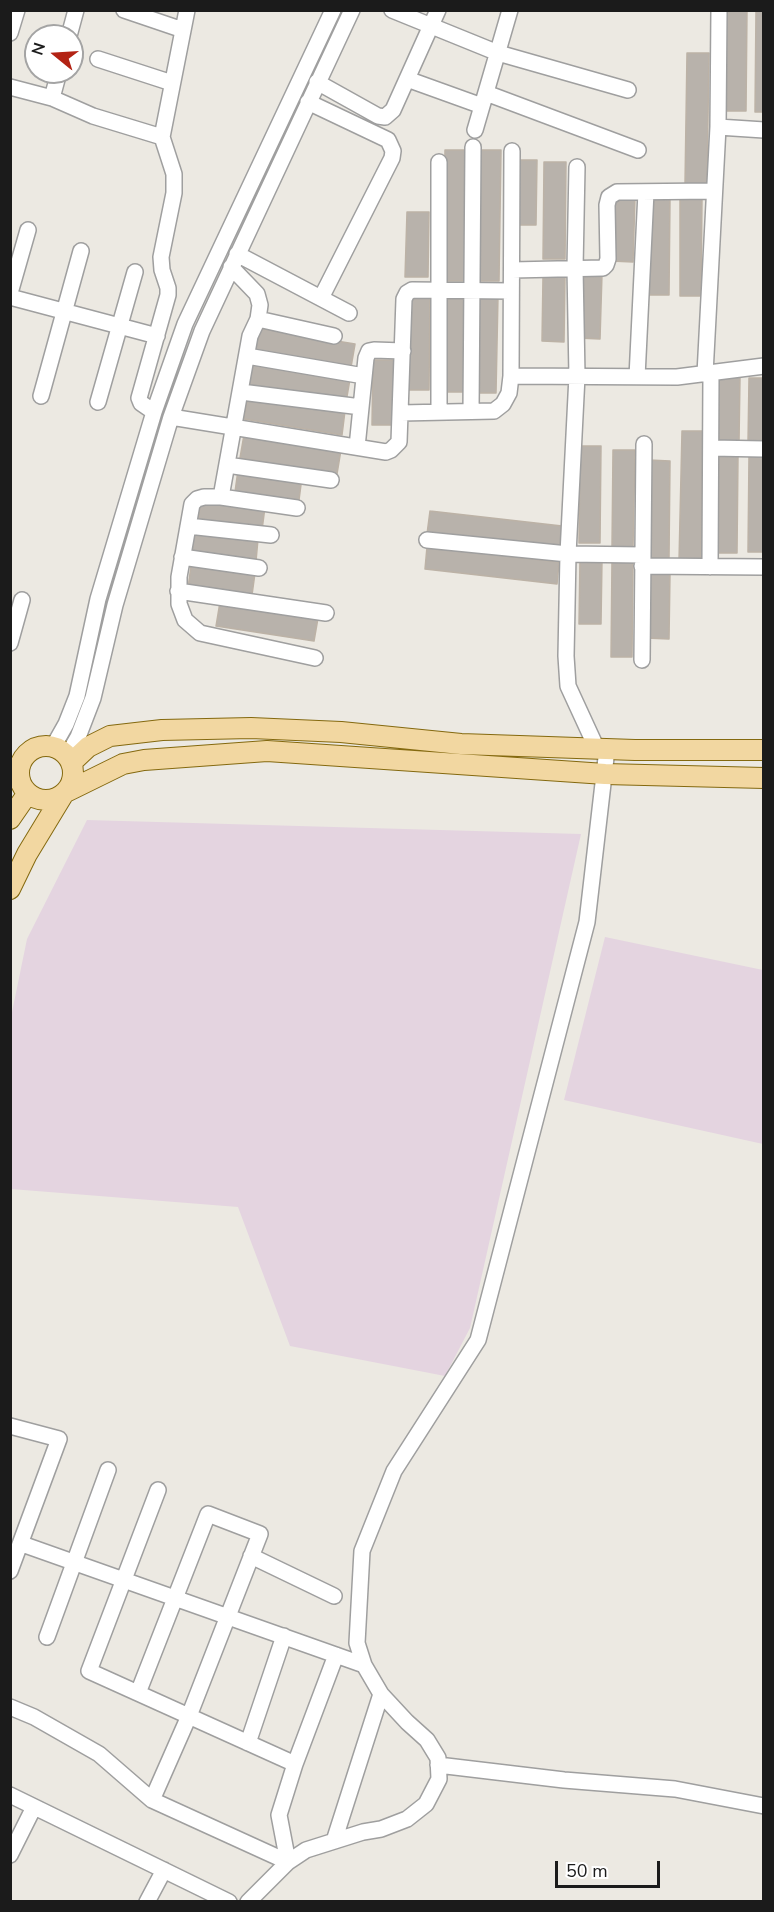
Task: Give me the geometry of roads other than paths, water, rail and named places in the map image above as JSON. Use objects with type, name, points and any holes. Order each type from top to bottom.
[{"type":"main road","points":[[10,819],[20,789],[19,756],[44,746],[64,755],[110,736],[162,730],[251,728],[341,732],[461,744],[602,749],[764,750]]},
{"type":"main road","points":[[20,789],[42,800],[57,798],[123,764],[144,760],[267,751],[605,774],[764,778]]},
{"type":"main road","points":[[10,889],[27,854],[72,779],[64,755]]},
{"type":"street","points":[[10,33],[17,10]]},
{"type":"street","points":[[124,10],[183,30]]},
{"type":"street","points":[[154,412],[141,403],[139,398],[168,295],[161,257],[174,194],[174,174],[162,136],[187,10]]},
{"type":"street","points":[[64,755],[66,724],[77,696],[98,599],[154,412],[185,324],[333,10]]},
{"type":"street","points":[[64,755],[78,737],[93,698],[115,605],[171,417],[202,331],[352,10]]},
{"type":"street","points":[[392,10],[498,53],[628,90]]},
{"type":"street","points":[[317,82],[378,116],[385,117],[393,110],[438,10]]},
{"type":"street","points":[[475,129],[510,10]]},
{"type":"street","points":[[710,567],[711,448],[708,374],[718,127],[719,10]]},
{"type":"street","points":[[98,59],[172,83]]},
{"type":"street","points":[[407,79],[484,100],[638,150]]},
{"type":"street","points":[[52,98],[56,84]]},
{"type":"street","points":[[10,87],[52,98],[93,116],[162,136]]},
{"type":"street","points":[[308,102],[388,140],[393,151],[392,158],[321,298]]},
{"type":"street","points":[[718,127],[764,130]]},
{"type":"street","points":[[471,411],[473,147]]},
{"type":"street","points":[[401,413],[494,411],[503,404],[509,393],[512,151]]},
{"type":"street","points":[[439,162],[439,412]]},
{"type":"street","points":[[248,1902],[288,1862],[306,1850],[381,1829],[406,1819],[426,1804],[439,1779],[438,1758],[427,1740],[406,1722],[381,1694],[364,1665],[357,1643],[362,1551],[394,1471],[478,1340],[587,922],[605,774],[602,749],[568,686],[566,656],[576,376],[577,167]]},
{"type":"street","points":[[512,270],[603,268],[608,259],[607,205],[609,197],[617,192],[714,191]]},
{"type":"street","points":[[637,376],[646,192]]},
{"type":"street","points":[[28,230],[10,295],[157,336]]},
{"type":"street","points":[[41,396],[81,251]]},
{"type":"street","points":[[234,261],[321,298],[349,313]]},
{"type":"street","points":[[221,497],[250,336],[258,319],[260,305],[257,294],[234,261]]},
{"type":"street","points":[[98,402],[135,272]]},
{"type":"street","points":[[171,417],[386,452],[396,447],[399,442],[404,299],[407,293],[412,290],[512,291]]},
{"type":"street","points":[[258,319],[334,336]]},
{"type":"street","points":[[357,447],[366,358],[369,351],[403,351]]},
{"type":"street","points":[[247,357],[364,376]]},
{"type":"street","points":[[511,376],[708,374],[764,366]]},
{"type":"street","points":[[241,392],[361,407]]},
{"type":"street","points":[[642,660],[644,444]]},
{"type":"street","points":[[711,448],[764,449]]},
{"type":"street","points":[[227,465],[331,480]]},
{"type":"street","points":[[297,508],[221,497],[196,499],[192,504],[182,557],[178,591],[179,604],[185,620],[200,633],[315,658]]},
{"type":"street","points":[[188,526],[271,535]]},
{"type":"street","points":[[427,540],[710,567],[764,567]]},
{"type":"street","points":[[182,557],[259,568]]},
{"type":"street","points":[[178,591],[327,613]]},
{"type":"street","points":[[12,634],[22,600]]},
{"type":"street","points":[[10,1425],[59,1439],[22,1544],[10,1571]]},
{"type":"street","points":[[47,1637],[108,1470]]},
{"type":"street","points":[[158,1490],[89,1671],[295,1764]]},
{"type":"street","points":[[138,1693],[208,1514],[260,1534],[189,1716],[152,1800]]},
{"type":"street","points":[[22,1544],[364,1665]]},
{"type":"street","points":[[251,1556],[334,1596]]},
{"type":"street","points":[[248,1743],[284,1636]]},
{"type":"street","points":[[288,1862],[279,1815],[295,1764],[336,1655]]},
{"type":"street","points":[[334,1841],[381,1694]]},
{"type":"street","points":[[10,1707],[34,1717],[99,1754],[152,1800],[288,1862]]},
{"type":"street","points":[[438,1765],[564,1780],[675,1789],[764,1806]]},
{"type":"street","points":[[10,1796],[229,1902]]},
{"type":"street","points":[[10,1855],[34,1807]]},
{"type":"street","points":[[147,1902],[164,1870]]}]
